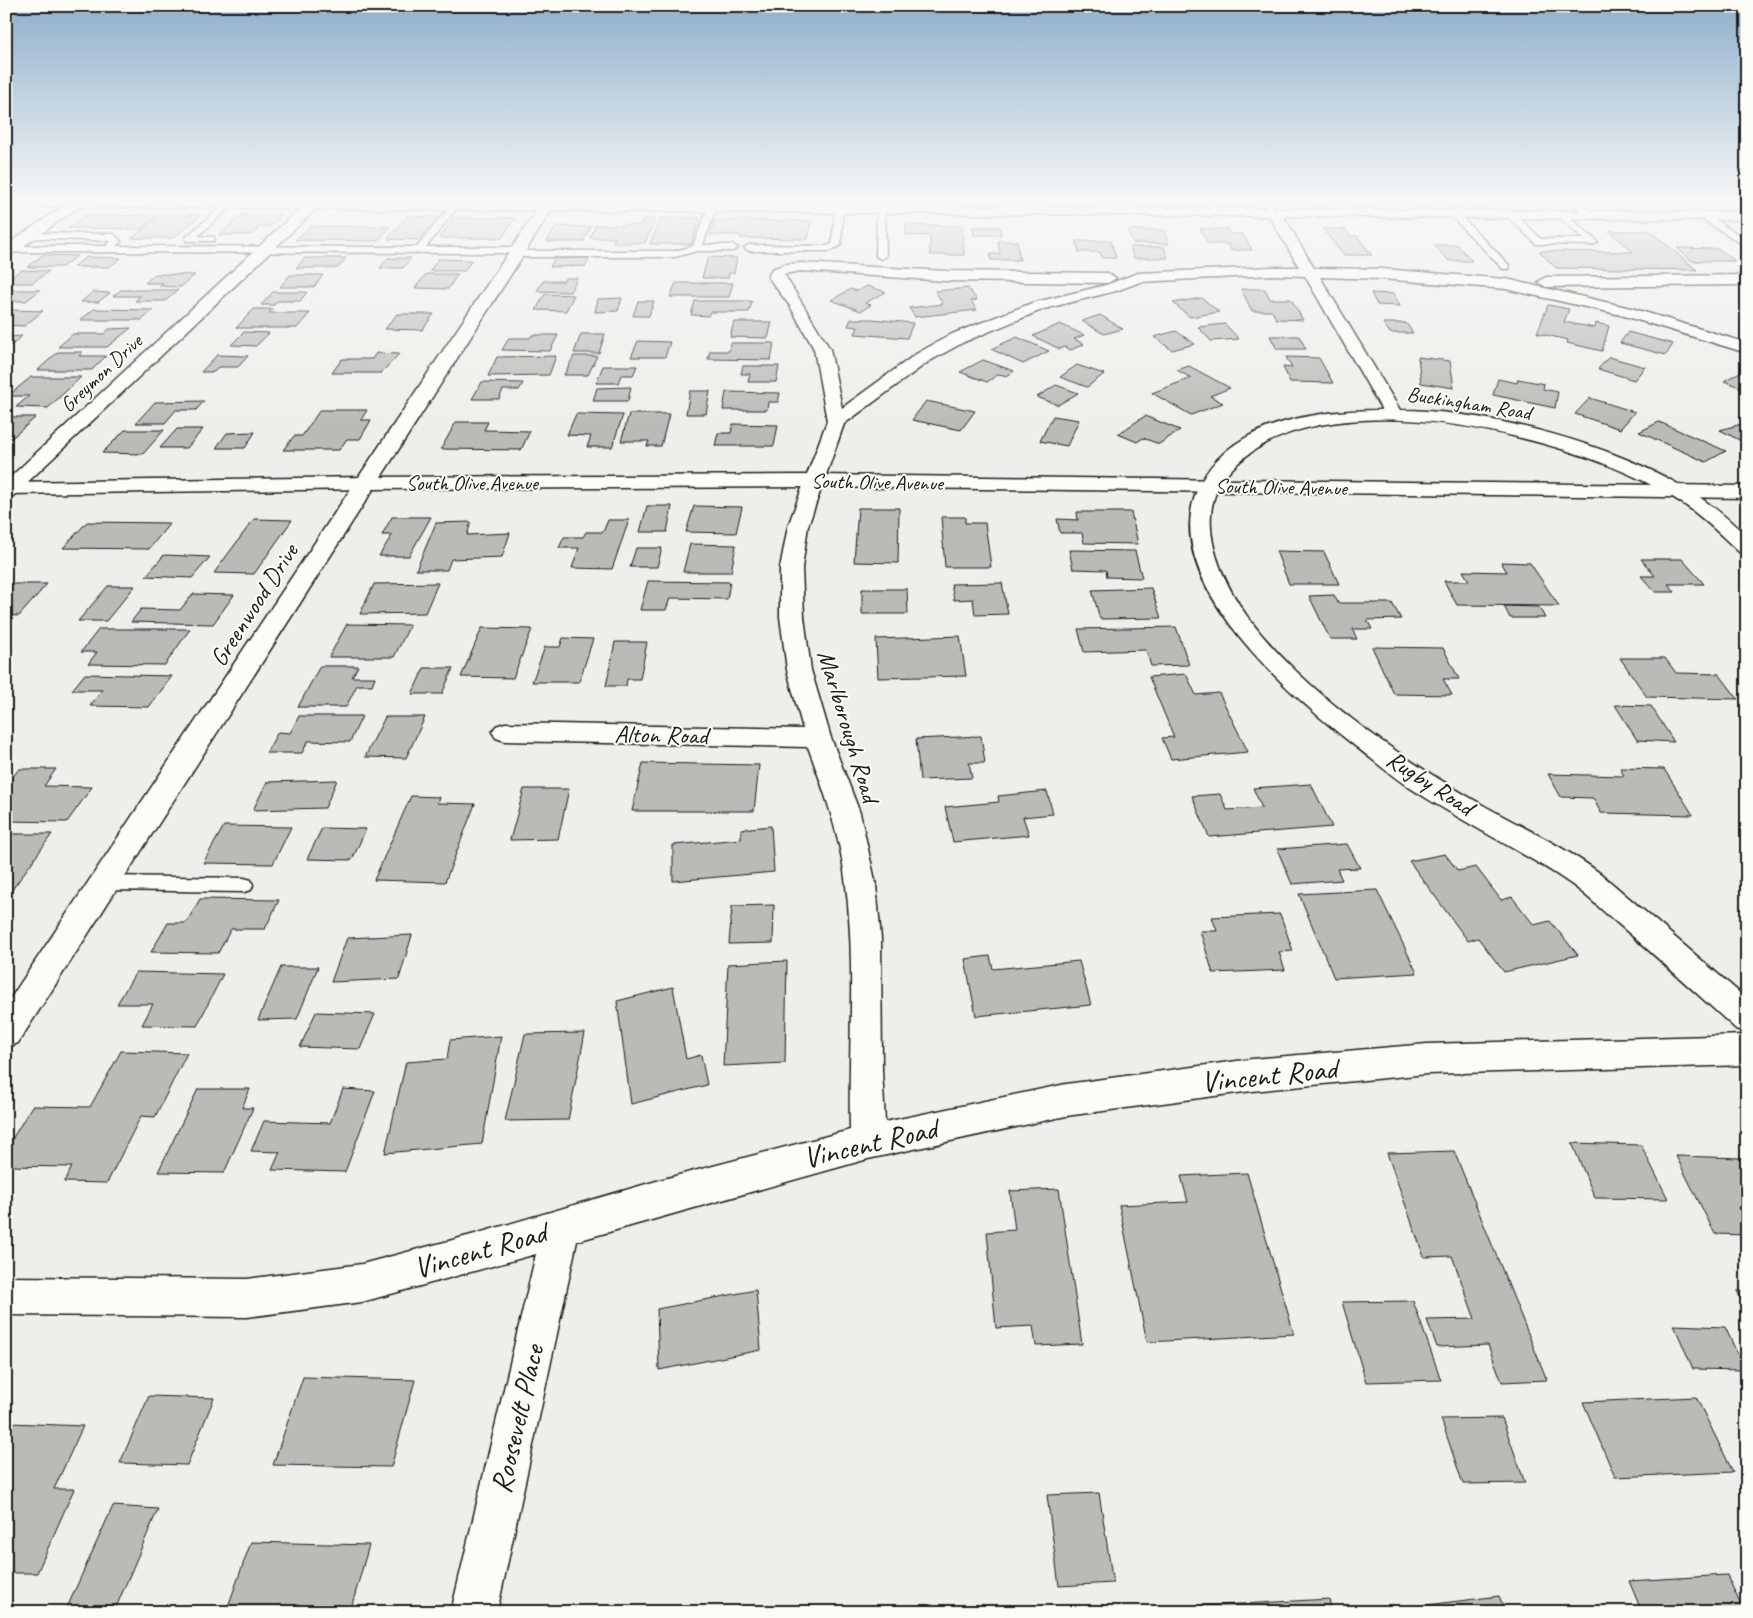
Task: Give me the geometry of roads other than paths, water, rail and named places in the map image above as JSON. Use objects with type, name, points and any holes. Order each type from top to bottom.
[{"type":"street","name":"Greymon Drive","points":[[8,489],[232,275]]},
{"type":"street","name":"Greenwood Drive","points":[[6,1032],[503,275]]},
{"type":"street","points":[[776,275],[776,277],[797,305],[822,349],[836,421],[922,358],[958,338],[996,321],[1038,306],[1111,288],[1138,278]]},
{"type":"street","points":[[922,275],[1138,278],[1197,275]]},
{"type":"street","points":[[1310,275],[1394,415]]},
{"type":"street","points":[[1388,275],[1506,284],[1644,282],[1711,278],[1747,280]]},
{"type":"street","points":[[1506,284],[1625,311],[1747,348]]},
{"type":"street","name":"Buckingham Road","points":[[1206,486],[1226,460],[1245,446],[1268,434],[1325,419],[1394,415],[1448,418],[1525,433],[1602,458],[1677,492]]},
{"type":"street","name":"Marlborough Road","points":[[836,421],[816,481],[807,497],[798,526],[791,578],[792,617],[799,670],[818,738],[846,813],[861,885],[866,939],[865,1070],[868,1142]]},
{"type":"street","name":"South Olive Avenue","points":[[8,489],[367,483],[816,481],[1747,492]]},
{"type":"street","name":"Rugby Road","points":[[1206,486],[1200,509],[1200,536],[1225,598],[1253,637],[1294,681],[1344,724],[1411,775],[1578,873],[1747,1019]]},
{"type":"street","points":[[1677,492],[1712,516],[1747,547]]},
{"type":"street","name":"Alton Road","points":[[505,732],[818,738]]},
{"type":"street","name":"Vincent Road","points":[[6,1296],[173,1299],[266,1295],[362,1283],[475,1254],[561,1227],[868,1142],[1066,1100],[1252,1074],[1427,1059],[1747,1050]]},
{"type":"street","name":"Roosevelt Place","points":[[474,1612],[561,1227]]},
{"type":"lane","points":[[104,883],[244,885]]}]
